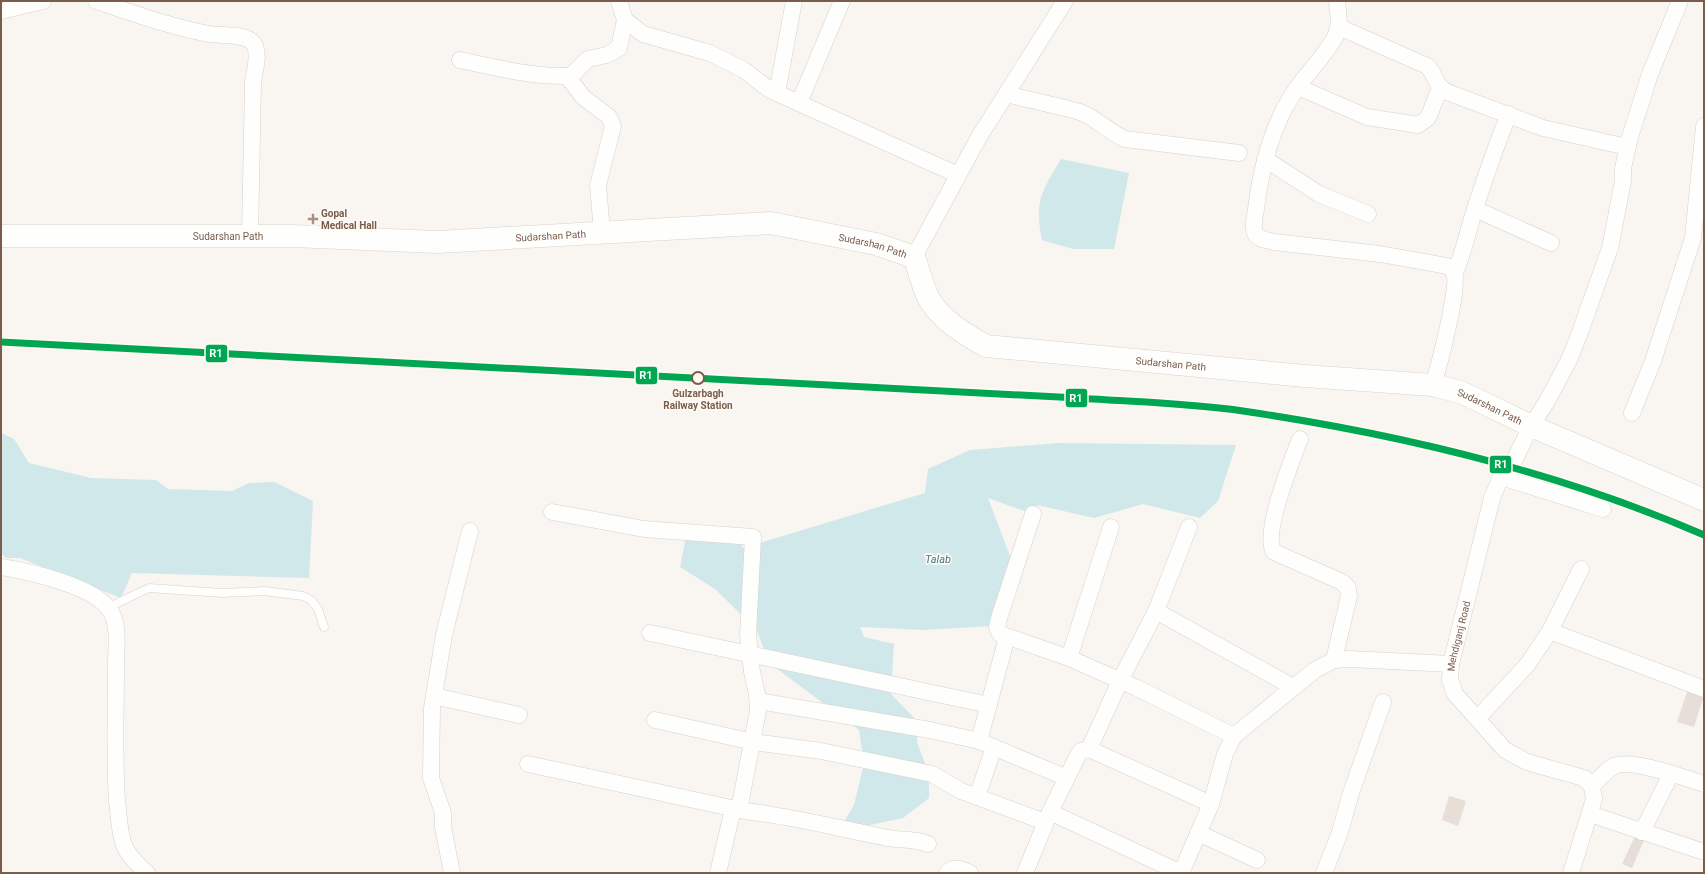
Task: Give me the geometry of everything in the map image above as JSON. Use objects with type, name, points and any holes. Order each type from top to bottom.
[{"type":"main road","name":"Sudarshan Path","points":[[6,232],[250,236],[438,242],[771,223],[876,244],[914,257],[929,299],[941,314],[965,335],[986,346],[1305,376],[1434,385],[1463,393],[1531,426],[1701,494]]},
{"type":"street","points":[[1,11],[42,1]]},
{"type":"street","points":[[96,1],[190,30],[237,36],[252,42],[256,47],[256,59],[252,82],[250,236]]},
{"type":"street","points":[[619,1],[626,20],[643,34],[656,39],[694,47],[728,61],[744,70],[763,86],[777,93],[958,175]]},
{"type":"street","points":[[777,93],[794,1]]},
{"type":"street","points":[[799,103],[842,1]]},
{"type":"street","points":[[914,257],[979,137],[1065,1]]},
{"type":"street","points":[[1337,1],[1339,27],[1335,38],[1298,87],[1277,124],[1262,168],[1254,224],[1255,233],[1259,238],[1274,242],[1388,255],[1447,266],[1455,273]]},
{"type":"street","name":"Mehdiganj Road","points":[[1592,786],[1584,778],[1527,762],[1505,750],[1455,694],[1451,687],[1451,664],[1492,498],[1501,477],[1511,467],[1531,426],[1546,403],[1569,360],[1610,248],[1623,181],[1623,168],[1627,147],[1650,74],[1680,1]]},
{"type":"street","points":[[460,60],[520,73],[567,76],[577,72],[588,59],[607,55],[618,48],[626,20]]},
{"type":"street","points":[[1339,27],[1427,66],[1440,88],[1556,132],[1627,147]]},
{"type":"street","points":[[567,76],[583,97],[609,117],[613,126],[598,185],[602,232]]},
{"type":"street","points":[[1298,87],[1367,117],[1418,125],[1428,118],[1440,88]]},
{"type":"street","points":[[1006,94],[1080,112],[1093,118],[1111,132],[1125,139],[1239,153]]},
{"type":"street","points":[[1434,385],[1445,345],[1455,273],[1462,256],[1475,209],[1496,144],[1509,114]]},
{"type":"street","points":[[1632,413],[1653,361],[1693,238],[1704,126]]},
{"type":"street","points":[[1265,159],[1319,194],[1368,214]]},
{"type":"street","points":[[1475,209],[1551,243]]},
{"type":"street","points":[[1300,438],[1278,502],[1270,536],[1271,547],[1274,552],[1342,582],[1348,588],[1349,596],[1334,660]]},
{"type":"street","points":[[1501,477],[1603,509]]},
{"type":"street","points":[[552,512],[644,529],[753,537],[748,635],[752,654],[752,672],[758,701],[753,742],[718,873]]},
{"type":"street","points":[[1032,514],[1000,615],[997,627],[1000,634],[1069,658],[1234,736]]},
{"type":"street","points":[[1069,658],[1111,527]]},
{"type":"street","points":[[1089,749],[1120,681],[1156,611],[1189,527]]},
{"type":"street","points":[[452,873],[443,826],[443,813],[431,778],[434,696],[444,635],[470,531]]},
{"type":"street","points":[[1,566],[36,574],[87,592],[97,597],[108,607],[114,617],[116,641],[116,772],[121,834],[124,847],[137,865],[147,873]]},
{"type":"street","points":[[1478,718],[1527,665],[1550,631],[1581,569]]},
{"type":"street","points":[[1156,611],[1293,687]]},
{"type":"street","points":[[1550,631],[1704,689]]},
{"type":"street","points":[[650,633],[989,705]]},
{"type":"street","points":[[979,741],[1007,637]]},
{"type":"street","points":[[654,720],[753,742],[821,751],[932,774],[961,791],[1047,817],[1181,873],[1211,804],[1225,754],[1234,736],[1293,687],[1315,670],[1334,660],[1350,659],[1451,664]]},
{"type":"street","points":[[434,696],[519,715]]},
{"type":"street","points":[[758,701],[930,730],[979,741],[1067,778]]},
{"type":"street","points":[[1324,873],[1339,835],[1351,793],[1383,702]]},
{"type":"street","points":[[977,796],[994,747]]},
{"type":"street","points":[[1025,873],[1047,817],[1081,751],[1089,749],[1211,804]]},
{"type":"street","points":[[1571,873],[1594,799],[1592,786],[1613,766],[1622,763],[1635,764],[1704,784]]},
{"type":"street","points":[[528,764],[736,809],[781,815],[897,840],[918,840],[928,844]]},
{"type":"street","points":[[1642,832],[1671,774]]},
{"type":"street","points":[[1590,814],[1704,852]]},
{"type":"street","points":[[1198,833],[1257,860]]},
{"type":"street","points":[[947,873],[951,869],[958,868],[970,873]]},
{"type":"lane","points":[[108,607],[139,592],[156,588],[222,594],[264,591],[303,596],[311,600],[318,609],[324,627]]},
{"type":"water","points":[[1061,159],[1129,173],[1114,249],[1073,249],[1042,240],[1039,215],[1041,197]]},
{"type":"water","points":[[1,433],[14,439],[29,463],[91,478],[156,480],[168,489],[232,491],[249,483],[274,482],[313,501],[309,578],[132,573],[121,598],[20,558],[6,558],[1,553]]},
{"type":"water","name":"Talab","points":[[1059,443],[1236,445],[1218,501],[1200,518],[1143,504],[1094,518],[1037,505],[1027,512],[988,498],[1013,564],[993,626],[923,630],[860,627],[864,637],[894,644],[891,694],[917,721],[917,742],[929,774],[929,798],[903,818],[838,832],[854,805],[864,763],[859,730],[768,662],[757,630],[715,589],[680,567],[687,532],[740,543],[743,548],[925,493],[928,469],[970,450]]},
{"type":"building","points":[[1688,689],[1704,695],[1694,727],[1677,722]]},
{"type":"building","points":[[1449,796],[1466,801],[1458,826],[1442,820]]},
{"type":"building","points":[[1636,834],[1645,838],[1632,868],[1622,864]]},
{"type":"transit line","name":"R1","points":[[1,342],[1078,398],[1223,408],[1302,420],[1360,431],[1478,458],[1593,492],[1704,535]]},
{"type":"place","name":"Gopal Medical Hall","points":[[313,219]]},
{"type":"place","name":"Gulzarbagh Railway Station","points":[[698,378]]}]
